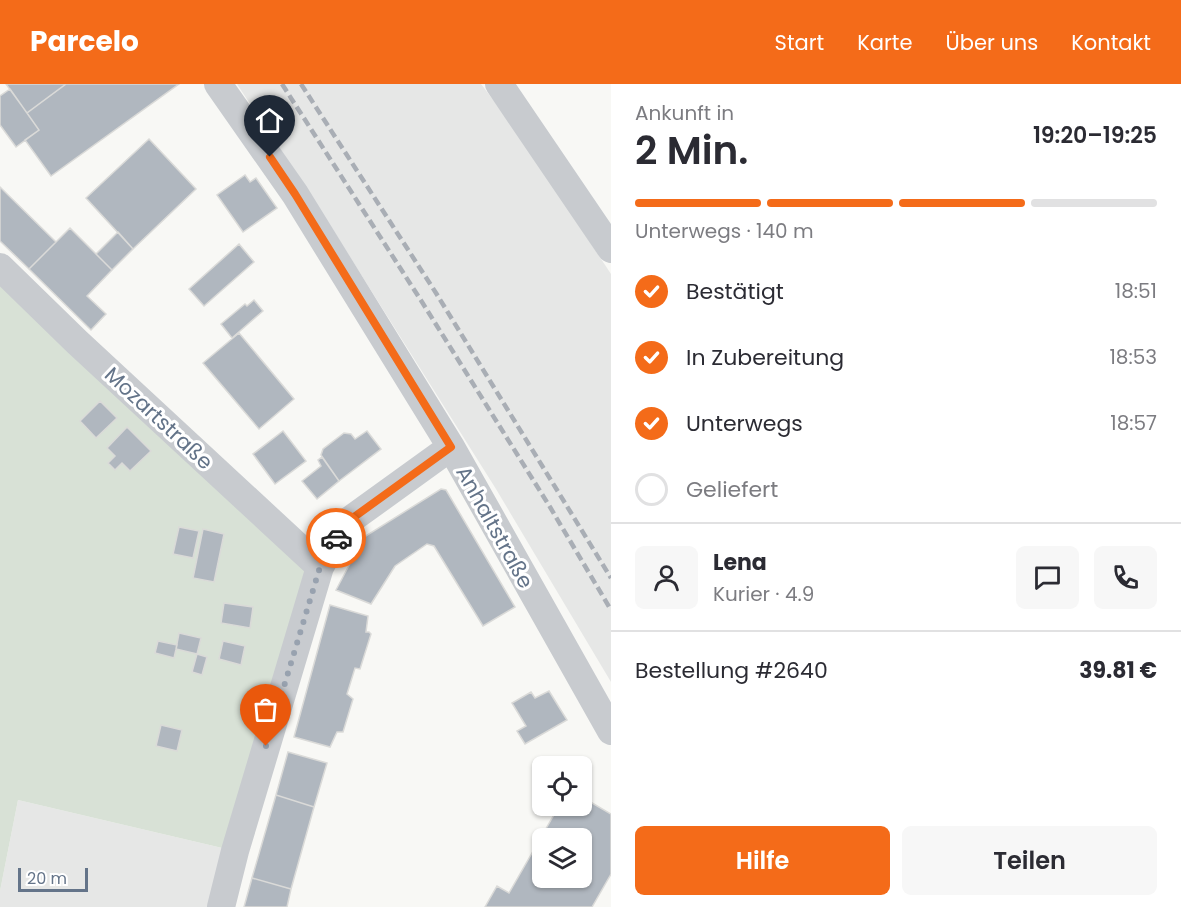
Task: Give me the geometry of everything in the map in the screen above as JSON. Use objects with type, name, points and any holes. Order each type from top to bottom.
[{"type":"street","name":"Anhaltstraße","points":[[218,84],[295,194],[451,447],[611,731]]},
{"type":"street","points":[[499,84],[611,249]]},
{"type":"street","name":"Mozartstraße","points":[[0,267],[77,342],[320,567]]},
{"type":"street","points":[[221,907],[235,851],[320,567],[343,525],[451,447]]},
{"type":"shaded area","points":[[237,84],[481,84],[513,126],[611,274],[611,682],[496,489],[333,230]]},
{"type":"shaded area","points":[[0,267],[320,567],[235,851],[18,800],[0,891]]},
{"type":"shaded area","points":[[18,800],[235,851],[221,907],[0,907],[0,891]]},
{"type":"building","points":[[6,84],[66,84],[27,113]]},
{"type":"building","points":[[66,84],[179,84],[51,176],[25,140],[39,130],[27,113]]},
{"type":"building","points":[[10,89],[39,130],[16,147],[0,125],[0,96]]},
{"type":"building","points":[[149,139],[196,189],[133,249],[86,198]]},
{"type":"building","points":[[245,175],[250,182],[256,178],[277,208],[243,232],[217,195]]},
{"type":"building","points":[[0,187],[56,242],[29,269],[0,241]]},
{"type":"building","points":[[70,228],[112,270],[87,296],[106,314],[91,330],[29,269]]},
{"type":"building","points":[[118,232],[133,249],[112,270],[96,254]]},
{"type":"building","points":[[239,244],[254,262],[204,306],[189,289]]},
{"type":"building","points":[[254,300],[263,311],[232,338],[221,324],[245,304],[247,306]]},
{"type":"building","points":[[239,333],[294,399],[259,429],[203,363]]},
{"type":"building","points":[[100,401],[117,418],[96,438],[80,421]]},
{"type":"building","points":[[127,427],[151,451],[130,471],[122,463],[115,470],[108,463],[115,456],[107,448]]},
{"type":"building","points":[[283,431],[306,461],[275,484],[253,454]]},
{"type":"building","points":[[367,431],[381,449],[339,481],[321,455],[323,449],[344,433],[351,434],[355,439]]},
{"type":"building","points":[[322,457],[339,481],[317,499],[302,481],[321,466],[318,460]]},
{"type":"building","points":[[441,489],[446,490],[515,607],[483,626],[434,546],[427,544],[395,566],[371,604],[336,590],[364,537]]},
{"type":"building","points":[[179,527],[199,531],[193,558],[173,554]]},
{"type":"building","points":[[203,529],[224,534],[214,582],[193,578]]},
{"type":"building","points":[[224,603],[253,607],[250,628],[221,623]]},
{"type":"building","points":[[330,605],[368,616],[366,632],[371,634],[360,669],[355,668],[347,694],[353,699],[343,732],[337,732],[330,747],[294,737]]},
{"type":"building","points":[[179,633],[201,638],[197,654],[176,649]]},
{"type":"building","points":[[158,641],[177,645],[174,658],[155,653]]},
{"type":"building","points":[[223,641],[245,646],[241,665],[219,659]]},
{"type":"building","points":[[197,654],[207,657],[202,675],[192,672]]},
{"type":"building","points":[[549,691],[567,720],[525,744],[517,731],[526,726],[512,703],[531,692],[535,698]]},
{"type":"building","points":[[161,725],[182,730],[177,751],[156,746]]},
{"type":"building","points":[[288,752],[327,763],[314,807],[276,795]]},
{"type":"building","points":[[276,795],[314,807],[291,889],[252,878]]},
{"type":"building","points":[[592,803],[611,814],[611,874],[592,907],[485,907],[497,886],[509,893],[532,853],[532,888],[592,888],[592,828],[546,828],[553,816],[592,816]]},
{"type":"building","points":[[252,878],[291,889],[287,907],[244,907]]},
{"type":"railway","points":[[282,84],[422,302],[550,507],[611,610]]},
{"type":"railway","points":[[301,84],[436,293],[611,578]]},
{"type":"way so far","points":[[266,746],[320,567],[336,538]]},
{"type":"route","points":[[270,157],[451,447],[343,525],[336,538]]}]
